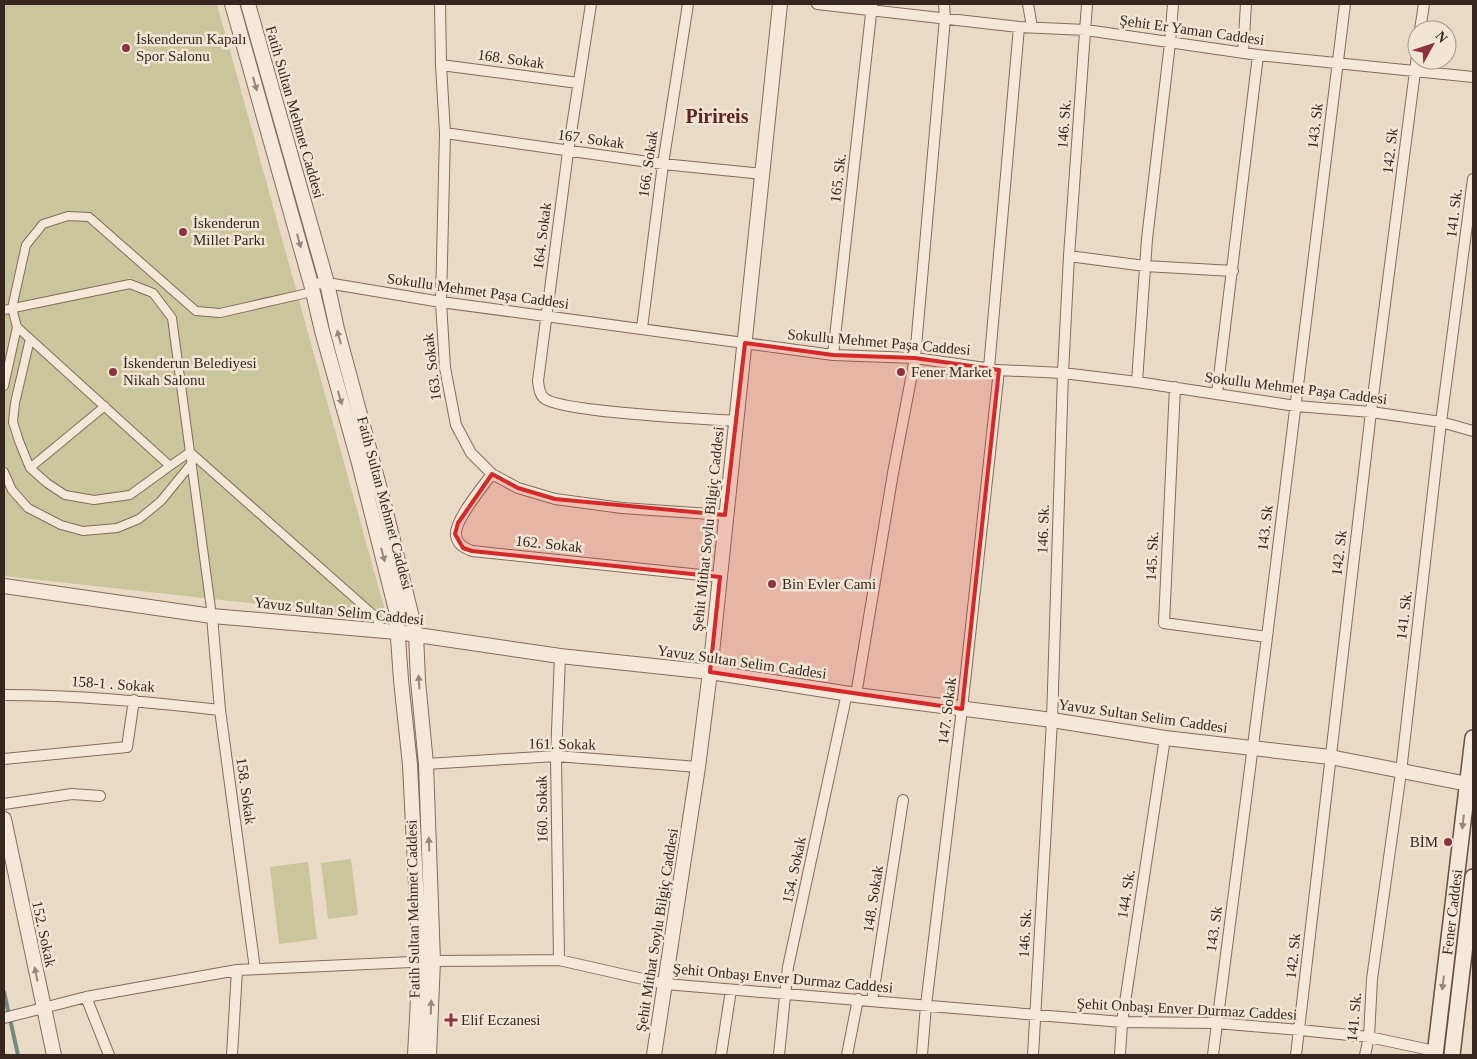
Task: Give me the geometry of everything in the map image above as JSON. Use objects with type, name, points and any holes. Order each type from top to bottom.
[{"type":"main road","name":"Fener Caddesi","points":[[1435,1053],[1470,784],[1473,738]]},
{"type":"main road","name":"Fener Caddesi","points":[[1452,1055],[1471,916],[1473,877]]},
{"type":"street","name":"Fatih Sultan Mehmet Caddesi","points":[[232,4],[312,288],[396,610],[400,680],[410,765],[426,962],[415,1055]]},
{"type":"street","name":"Fatih Sultan Mehmet Caddesi","points":[[248,4],[327,284],[416,634],[418,681],[426,764],[426,962],[429,1055]]},
{"type":"street","name":"163. Sokak","points":[[440,4],[445,133],[441,302],[445,368],[456,425],[471,453],[492,474],[518,488],[555,499],[622,508],[725,515]]},
{"type":"street","name":"164. Sokak","points":[[591,4],[568,152],[548,317],[538,381],[539,390],[544,398],[556,404],[587,409],[735,421]]},
{"type":"street","name":"166. Sokak","points":[[642,328],[663,164],[688,4]]},
{"type":"street","name":"Şehit Mithat Soylu Bilgiç Caddesi","points":[[654,1055],[698,767],[710,672],[780,4]]},
{"type":"street","name":"Şehit Er Yaman Caddesi","points":[[817,4],[872,7],[1019,27],[1086,30],[1258,56],[1473,78]]},
{"type":"street","points":[[944,4],[945,18]]},
{"type":"street","points":[[1028,4],[1032,27]]},
{"type":"street","name":"146. Sk.","points":[[1032,1055],[1052,720],[1062,373],[1087,4]]},
{"type":"street","points":[[1138,382],[1145,266],[1173,4]]},
{"type":"street","points":[[1243,53],[1246,4]]},
{"type":"street","name":"143. Sk","points":[[1213,1055],[1345,4]]},
{"type":"street","points":[[1422,20],[1424,4]]},
{"type":"street","name":"165. Sk.","points":[[833,355],[872,7]]},
{"type":"street","name":"154. Sokak","points":[[779,1055],[788,967],[851,694],[915,358],[945,18]]},
{"type":"street","name":"147. Sokak","points":[[922,1055],[926,1005],[962,709],[994,369],[1019,27]]},
{"type":"street","points":[[1217,393],[1258,56]]},
{"type":"street","name":"168. Sokak","points":[[441,65],[578,83]]},
{"type":"street","name":"142. Sk","points":[[1296,1055],[1371,412],[1415,71]]},
{"type":"street","name":"167. Sokak","points":[[445,133],[568,152],[763,174]]},
{"type":"street","name":"141. Sk.","points":[[1365,1055],[1369,1037],[1372,978],[1401,772],[1441,422],[1473,178]]},
{"type":"street","points":[[170,466],[18,327],[12,308],[26,245],[43,224],[68,216],[89,217],[196,311],[220,313],[312,288]]},
{"type":"street","points":[[1069,256],[1145,266],[1233,271]]},
{"type":"street","points":[[4,310],[130,284],[153,294],[172,318],[212,616]]},
{"type":"street","name":"Sokullu Mehmet Paşa Caddesi","points":[[312,288],[327,284],[441,302],[833,355],[915,358],[994,369],[1062,373],[1138,382],[1296,406],[1371,412],[1441,422],[1473,431]]},
{"type":"street","points":[[4,386],[18,327]]},
{"type":"street","points":[[30,339],[15,402],[13,422],[30,468],[47,484],[65,495],[94,500],[130,495],[190,452]]},
{"type":"street","name":"145. Sk.","points":[[1175,387],[1164,623],[1267,637]]},
{"type":"street","points":[[30,468],[104,406]]},
{"type":"street","points":[[190,452],[376,617],[382,630]]},
{"type":"street","points":[[4,472],[12,490],[28,508],[61,525],[83,531],[117,528],[139,519],[161,501],[192,463]]},
{"type":"street","name":"162. Sokak","points":[[492,474],[458,523],[455,534],[463,548],[472,552],[720,577]]},
{"type":"street","name":"Yavuz Sultan Selim Caddesi","points":[[4,586],[212,616],[382,630],[560,656],[710,672],[851,694],[1052,720],[1166,738],[1330,757],[1470,784]]},
{"type":"street","name":"158. Sokak","points":[[212,616],[220,710],[255,969]]},
{"type":"street","name":"160. Sokak","points":[[559,960],[556,756],[560,656]]},
{"type":"street","name":"158-1 . Sokak","points":[[4,694],[134,700],[220,710]]},
{"type":"street","points":[[4,759],[127,747],[134,700]]},
{"type":"street","name":"144. Sk.","points":[[1120,1055],[1122,1022],[1166,738]]},
{"type":"street","name":"161. Sokak","points":[[426,764],[556,756],[698,767]]},
{"type":"street","points":[[4,804],[72,794],[100,796]]},
{"type":"street","name":"148. Sokak","points":[[872,1001],[903,800]]},
{"type":"street","name":"152. Sokak","points":[[4,819],[54,1055]]},
{"type":"street","name":"Şehit Onbaşı Enver Durmaz Caddesi","points":[[4,1018],[86,996],[237,970],[426,962],[559,960],[665,984],[1122,1022],[1216,1023],[1300,1030],[1369,1037],[1435,1053]]},
{"type":"street","points":[[232,1055],[237,970]]},
{"type":"street","points":[[721,1055],[731,990]]},
{"type":"street","points":[[86,996],[109,1055]]},
{"type":"street","points":[[847,1055],[858,1000]]},
{"type":"highlighted area","points":[[745,343],[833,355],[915,358],[999,370],[962,709],[710,672],[720,577],[472,551],[463,548],[455,534],[458,523],[492,474],[518,488],[555,499],[725,515]]},
{"type":"shaded area","name":"İskenderun Millet Parkı","points":[[4,4],[217,4],[387,618],[4,576]]},
{"type":"shaded area","points":[[351,859],[358,915],[328,919],[321,863]]},
{"type":"shaded area","points":[[308,862],[317,939],[279,944],[270,867]]},
{"type":"waterway","points":[[4,992],[18,1055]]},
{"type":"place","name":"İskenderun Kapalı Spor Salonu","points":[[126,48]]},
{"type":"place","name":"İskenderun Millet Parkı","points":[[183,232]]},
{"type":"place","name":"İskenderun Belediyesi Nikah Salonu","points":[[113,372]]},
{"type":"place","name":"Fener Market","points":[[901,372]]},
{"type":"place","name":"Bin Evler Cami","points":[[772,584]]},
{"type":"place","name":"BİM","points":[[1448,842]]},
{"type":"place","name":"Elif Eczanesi","points":[[451,1020]]},
{"type":"district","name":"Pirireis","points":[[717,116]]}]
